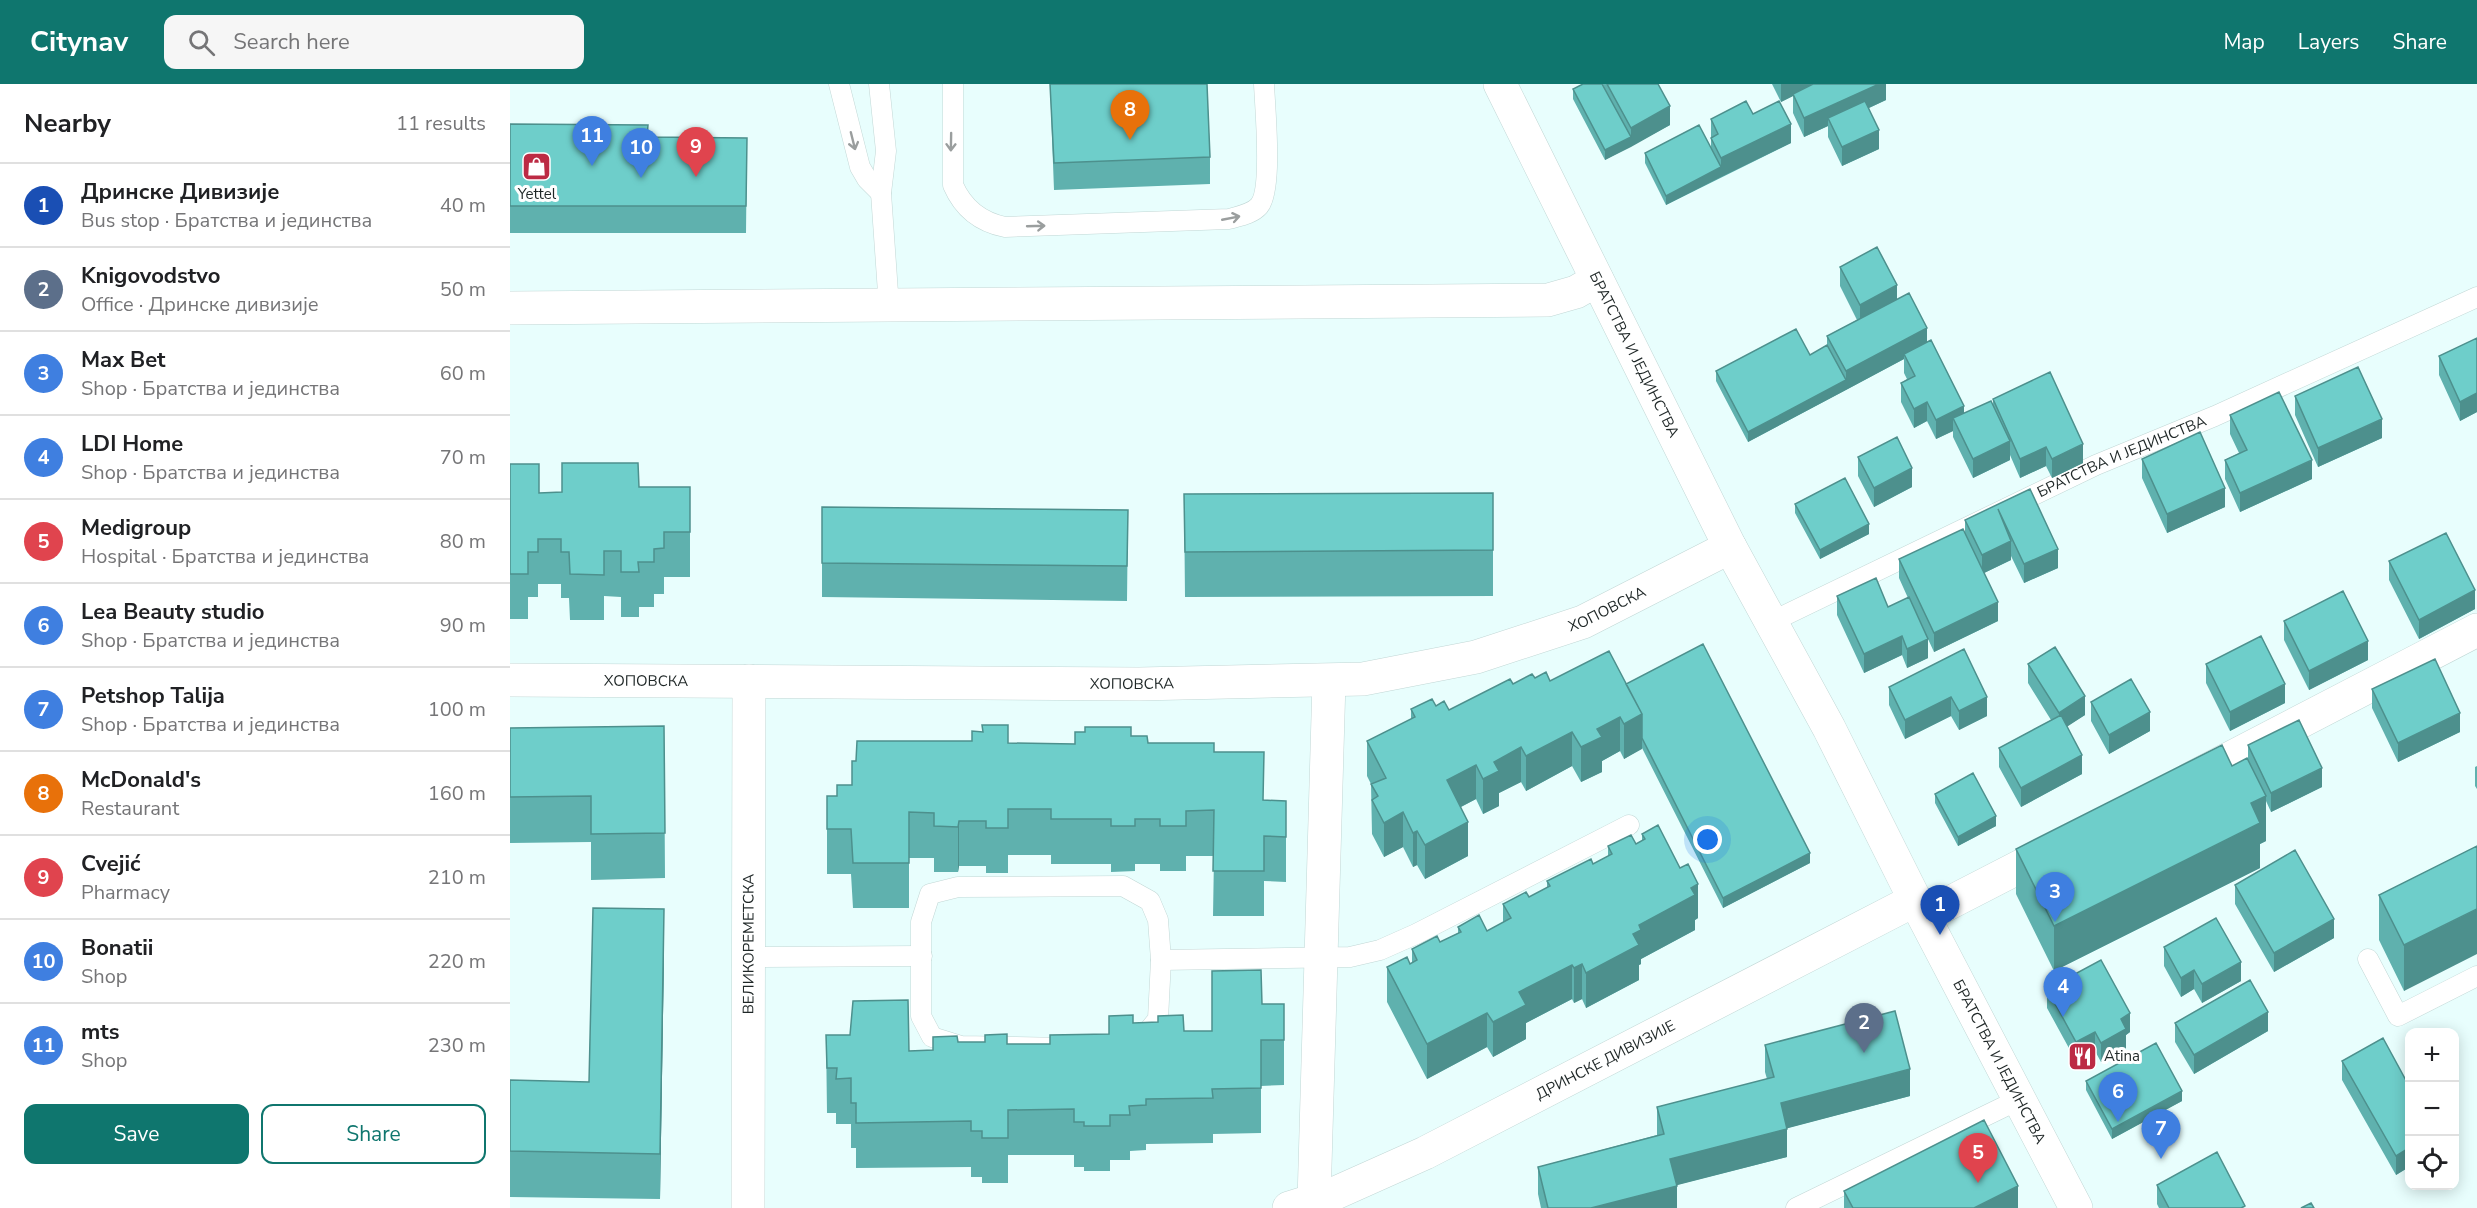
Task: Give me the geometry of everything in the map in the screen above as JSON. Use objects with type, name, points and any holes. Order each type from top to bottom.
[{"type":"street","name":"БРАТСТВА И ЈЕДИНСТВА","points":[[1500,84],[1730,547],[1829,728],[1919,908],[2076,1208]]},
{"type":"street","points":[[510,308],[889,307],[1548,300],[1576,292],[1597,280]]},
{"type":"street","name":"ХОПОВСКА","points":[[510,680],[1139,684],[1363,679],[1476,657],[1583,621],[1730,547]]},
{"type":"street","points":[[2158,795],[2477,630]]},
{"type":"street","name":"ВЕЛИКОРЕМЕТСКА","points":[[748,1208],[749,681]]},
{"type":"street","points":[[1302,1205],[1321,957],[1329,681]]},
{"type":"street","points":[[1919,908],[2084,833]]},
{"type":"street","name":"ДРИНСКЕ ДИВИЗИЈЕ","points":[[1302,1205],[1485,1124],[1919,908]]},
{"type":"lane","points":[[839,84],[860,167],[867,179],[881,193]]},
{"type":"lane","points":[[879,84],[885,151],[881,193],[889,307]]},
{"type":"lane","points":[[953,84],[953,185],[969,210],[988,222],[1005,227],[1229,219],[1254,210],[1259,206],[1267,189],[1264,84]]},
{"type":"lane","name":"БРАТСТВА И ЈЕДИНСТВА","points":[[1771,622],[2096,465],[2215,416],[2477,297]]},
{"type":"lane","points":[[1161,960],[1350,957],[1389,946],[1629,825]]},
{"type":"lane","points":[[1123,886],[1150,901],[1158,920],[1161,960],[1158,1019],[1141,1040],[1113,1049],[961,1046],[932,1037],[921,1016],[921,922],[930,894],[958,887],[1123,886]]},
{"type":"lane","points":[[750,957],[922,956]]},
{"type":"lane","points":[[2368,958],[2397,1016],[2477,976]]},
{"type":"lane","points":[[1796,1208],[2020,1100]]},
{"type":"building","points":[[1050,84],[1207,84],[1210,157],[1054,163]]},
{"type":"building","points":[[1583,84],[1602,84],[1631,137],[1605,150],[1573,89]]},
{"type":"building","points":[[1607,84],[1658,84],[1670,106],[1631,128]]},
{"type":"building","points":[[1813,84],[1879,84],[1804,118],[1793,94]]},
{"type":"building","points":[[1746,101],[1753,114],[1779,101],[1791,124],[1721,158],[1711,138],[1718,134],[1711,119]]},
{"type":"building","points":[[1865,101],[1879,130],[1842,147],[1828,118]]},
{"type":"building","points":[[510,124],[648,125],[647,137],[747,138],[746,206],[510,206]]},
{"type":"building","points":[[1699,125],[1721,167],[1666,196],[1645,153]]},
{"type":"building","points":[[1877,247],[1897,285],[1860,305],[1840,267]]},
{"type":"building","points":[[1909,293],[1927,328],[1846,371],[1827,336]]},
{"type":"building","points":[[1796,329],[1810,355],[1827,345],[1846,380],[1748,432],[1716,371]]},
{"type":"building","points":[[2477,338],[2477,393],[2460,402],[2439,356]]},
{"type":"building","points":[[1931,340],[1964,406],[1936,420],[1927,402],[1914,409],[1901,383],[1915,376],[1904,354]]},
{"type":"building","points":[[2358,367],[2382,419],[2318,448],[2295,396]]},
{"type":"building","points":[[2050,372],[2083,444],[2052,459],[2046,447],[2020,459],[1993,399]]},
{"type":"building","points":[[2279,392],[2312,460],[2240,493],[2225,460],[2247,450],[2230,415]]},
{"type":"building","points":[[1991,401],[2010,441],[1973,459],[1953,418]]},
{"type":"building","points":[[2200,432],[2225,488],[2167,514],[2142,459]]},
{"type":"building","points":[[1897,437],[1912,468],[1874,488],[1858,457]]},
{"type":"building","points":[[562,463],[638,463],[639,487],[690,487],[690,532],[664,532],[664,548],[654,549],[654,562],[638,562],[639,572],[621,572],[621,551],[604,551],[604,575],[570,574],[569,552],[561,552],[561,539],[538,539],[538,552],[528,552],[528,574],[510,574],[510,464],[539,464],[539,493],[562,492]]},
{"type":"building","points":[[1845,478],[1869,524],[1820,550],[1795,504]]},
{"type":"building","points":[[2030,489],[2058,549],[2024,564],[1998,509],[2011,541],[1982,555],[1965,520]]},
{"type":"building","points":[[1493,493],[1493,550],[1185,552],[1184,494]]},
{"type":"building","points":[[822,507],[1128,510],[1127,566],[822,563]]},
{"type":"building","points":[[1963,529],[1998,602],[1934,633],[1899,559]]},
{"type":"building","points":[[2446,533],[2475,590],[2419,620],[2389,561]]},
{"type":"building","points":[[1876,578],[1888,607],[1909,597],[1928,639],[1907,649],[1902,636],[1864,654],[1837,596]]},
{"type":"building","points":[[2343,591],[2368,641],[2309,671],[2284,621]]},
{"type":"building","points":[[2261,636],[2285,684],[2230,712],[2206,664]]},
{"type":"building","points":[[1703,644],[1810,853],[1723,898],[1642,738],[1642,714],[1626,684]]},
{"type":"building","points":[[2055,647],[2085,696],[2059,713],[2028,664]]},
{"type":"building","points":[[1964,649],[1987,697],[1959,711],[1951,697],[1905,720],[1889,687]]},
{"type":"building","points":[[1609,651],[1642,714],[1624,724],[1620,717],[1597,729],[1602,737],[1581,747],[1572,732],[1526,756],[1521,747],[1494,762],[1499,771],[1483,779],[1476,765],[1447,780],[1468,822],[1425,845],[1417,831],[1413,833],[1403,812],[1384,823],[1372,800],[1378,796],[1371,784],[1386,778],[1367,741],[1415,717],[1411,709],[1432,699],[1436,706],[1444,701],[1449,710],[1510,679],[1513,684],[1532,674],[1535,678],[1546,672],[1550,681]]},
{"type":"building","points":[[2435,659],[2460,713],[2398,743],[2372,689]]},
{"type":"building","points":[[2131,679],[2150,712],[2109,735],[2091,702]]},
{"type":"building","points":[[2061,715],[2082,755],[2021,788],[1999,748]]},
{"type":"building","points":[[2299,720],[2322,768],[2271,793],[2248,745]]},
{"type":"building","points":[[982,725],[1008,725],[1008,743],[1075,744],[1075,732],[1085,732],[1085,727],[1131,727],[1131,736],[1147,736],[1148,743],[1214,743],[1214,752],[1264,752],[1263,800],[1286,801],[1286,837],[1264,836],[1264,871],[1213,871],[1214,810],[1186,811],[1186,826],[1160,826],[1160,819],[1135,819],[1135,826],[1111,826],[1111,819],[1051,819],[1051,809],[1008,809],[1008,828],[986,828],[986,821],[959,821],[958,827],[934,826],[934,813],[909,812],[909,863],[853,863],[851,829],[827,829],[827,796],[837,796],[837,785],[852,785],[852,761],[856,761],[857,741],[972,741],[972,731],[983,732]]},
{"type":"building","points":[[664,726],[665,833],[591,834],[591,796],[510,797],[510,728]]},
{"type":"building","points":[[2222,745],[2232,766],[2247,758],[2266,796],[2251,803],[2260,823],[2054,926],[2016,849]]},
{"type":"building","points":[[1973,773],[1996,816],[1958,837],[1935,794]]},
{"type":"building","points":[[1658,825],[1680,868],[1688,864],[1698,884],[1691,888],[1695,895],[1639,925],[1641,930],[1633,934],[1639,945],[1586,973],[1582,964],[1574,968],[1572,965],[1519,992],[1526,1005],[1493,1022],[1487,1013],[1427,1044],[1387,967],[1407,957],[1410,964],[1417,960],[1412,949],[1437,936],[1440,942],[1461,932],[1458,927],[1479,915],[1487,931],[1511,918],[1503,904],[1526,892],[1529,897],[1550,886],[1547,881],[1591,859],[1593,864],[1612,854],[1608,846],[1631,835],[1636,844],[1645,839],[1642,834]]},
{"type":"building","points":[[2477,846],[2477,909],[2404,945],[2379,895]]},
{"type":"building","points":[[2295,850],[2334,919],[2274,953],[2235,885]]},
{"type":"building","points":[[593,908],[664,909],[660,1154],[510,1151],[510,1080],[589,1082]]},
{"type":"building","points":[[2216,918],[2241,962],[2202,984],[2194,970],[2181,978],[2164,947]]},
{"type":"building","points":[[2101,960],[2130,1013],[2121,1019],[2126,1029],[2101,1043],[2095,1032],[2076,1042],[2047,989]]},
{"type":"building","points":[[1261,970],[1262,1004],[1284,1004],[1284,1040],[1261,1040],[1261,1088],[1212,1089],[1213,1098],[1146,1099],[1146,1105],[1129,1106],[1130,1115],[1110,1115],[1110,1126],[1084,1126],[1084,1122],[1074,1122],[1074,1109],[1008,1110],[1008,1138],[982,1138],[982,1131],[971,1131],[971,1121],[856,1123],[856,1103],[851,1103],[851,1078],[836,1079],[837,1068],[827,1068],[826,1035],[850,1035],[853,1001],[908,1000],[909,1051],[933,1050],[933,1037],[957,1036],[958,1042],[985,1042],[985,1035],[1007,1034],[1007,1044],[1050,1044],[1050,1035],[1109,1034],[1109,1016],[1133,1015],[1133,1023],[1158,1022],[1158,1016],[1183,1015],[1184,1031],[1212,1031],[1212,971]]},
{"type":"building","points":[[2250,980],[2268,1012],[2194,1055],[2175,1023]]},
{"type":"building","points":[[1895,1011],[1910,1069],[1781,1103],[1787,1129],[1670,1159],[1677,1186],[1591,1208],[1548,1208],[1538,1167],[1664,1134],[1657,1107],[1774,1077],[1765,1045]]},
{"type":"building","points":[[2383,1038],[2405,1079],[2405,1150],[2396,1156],[2342,1061]]},
{"type":"building","points":[[2156,1043],[2182,1091],[2112,1129],[2086,1081]]},
{"type":"building","points":[[1984,1120],[2018,1186],[1974,1208],[1853,1208],[1844,1191]]},
{"type":"building","points":[[2217,1152],[2245,1206],[2241,1208],[2169,1208],[2157,1185]]},
{"type":"building","points":[[2311,1203],[2314,1208],[2301,1208]]},
{"type":"place","name":"McDonald's","points":[[1130,140]]},
{"type":"place","name":"mts","points":[[592,166]]},
{"type":"place","name":"Yettel","points":[[537,167]]},
{"type":"place","name":"Cvejić","points":[[696,177]]},
{"type":"place","name":"Bonatii","points":[[641,178]]},
{"type":"place","name":"Max Bet","points":[[2055,922]]},
{"type":"place","name":"Дринске Дивизије","points":[[1940,935]]},
{"type":"place","name":"LDI Home","points":[[2063,1017]]},
{"type":"place","name":"Knigovodstvo","points":[[1864,1053]]},
{"type":"place","name":"Atina","points":[[2083,1056]]},
{"type":"place","name":"Lea Beauty studio","points":[[2118,1122]]},
{"type":"place","name":"Petshop Talija","points":[[2161,1159]]},
{"type":"place","name":"Medigroup","points":[[1978,1183]]}]
